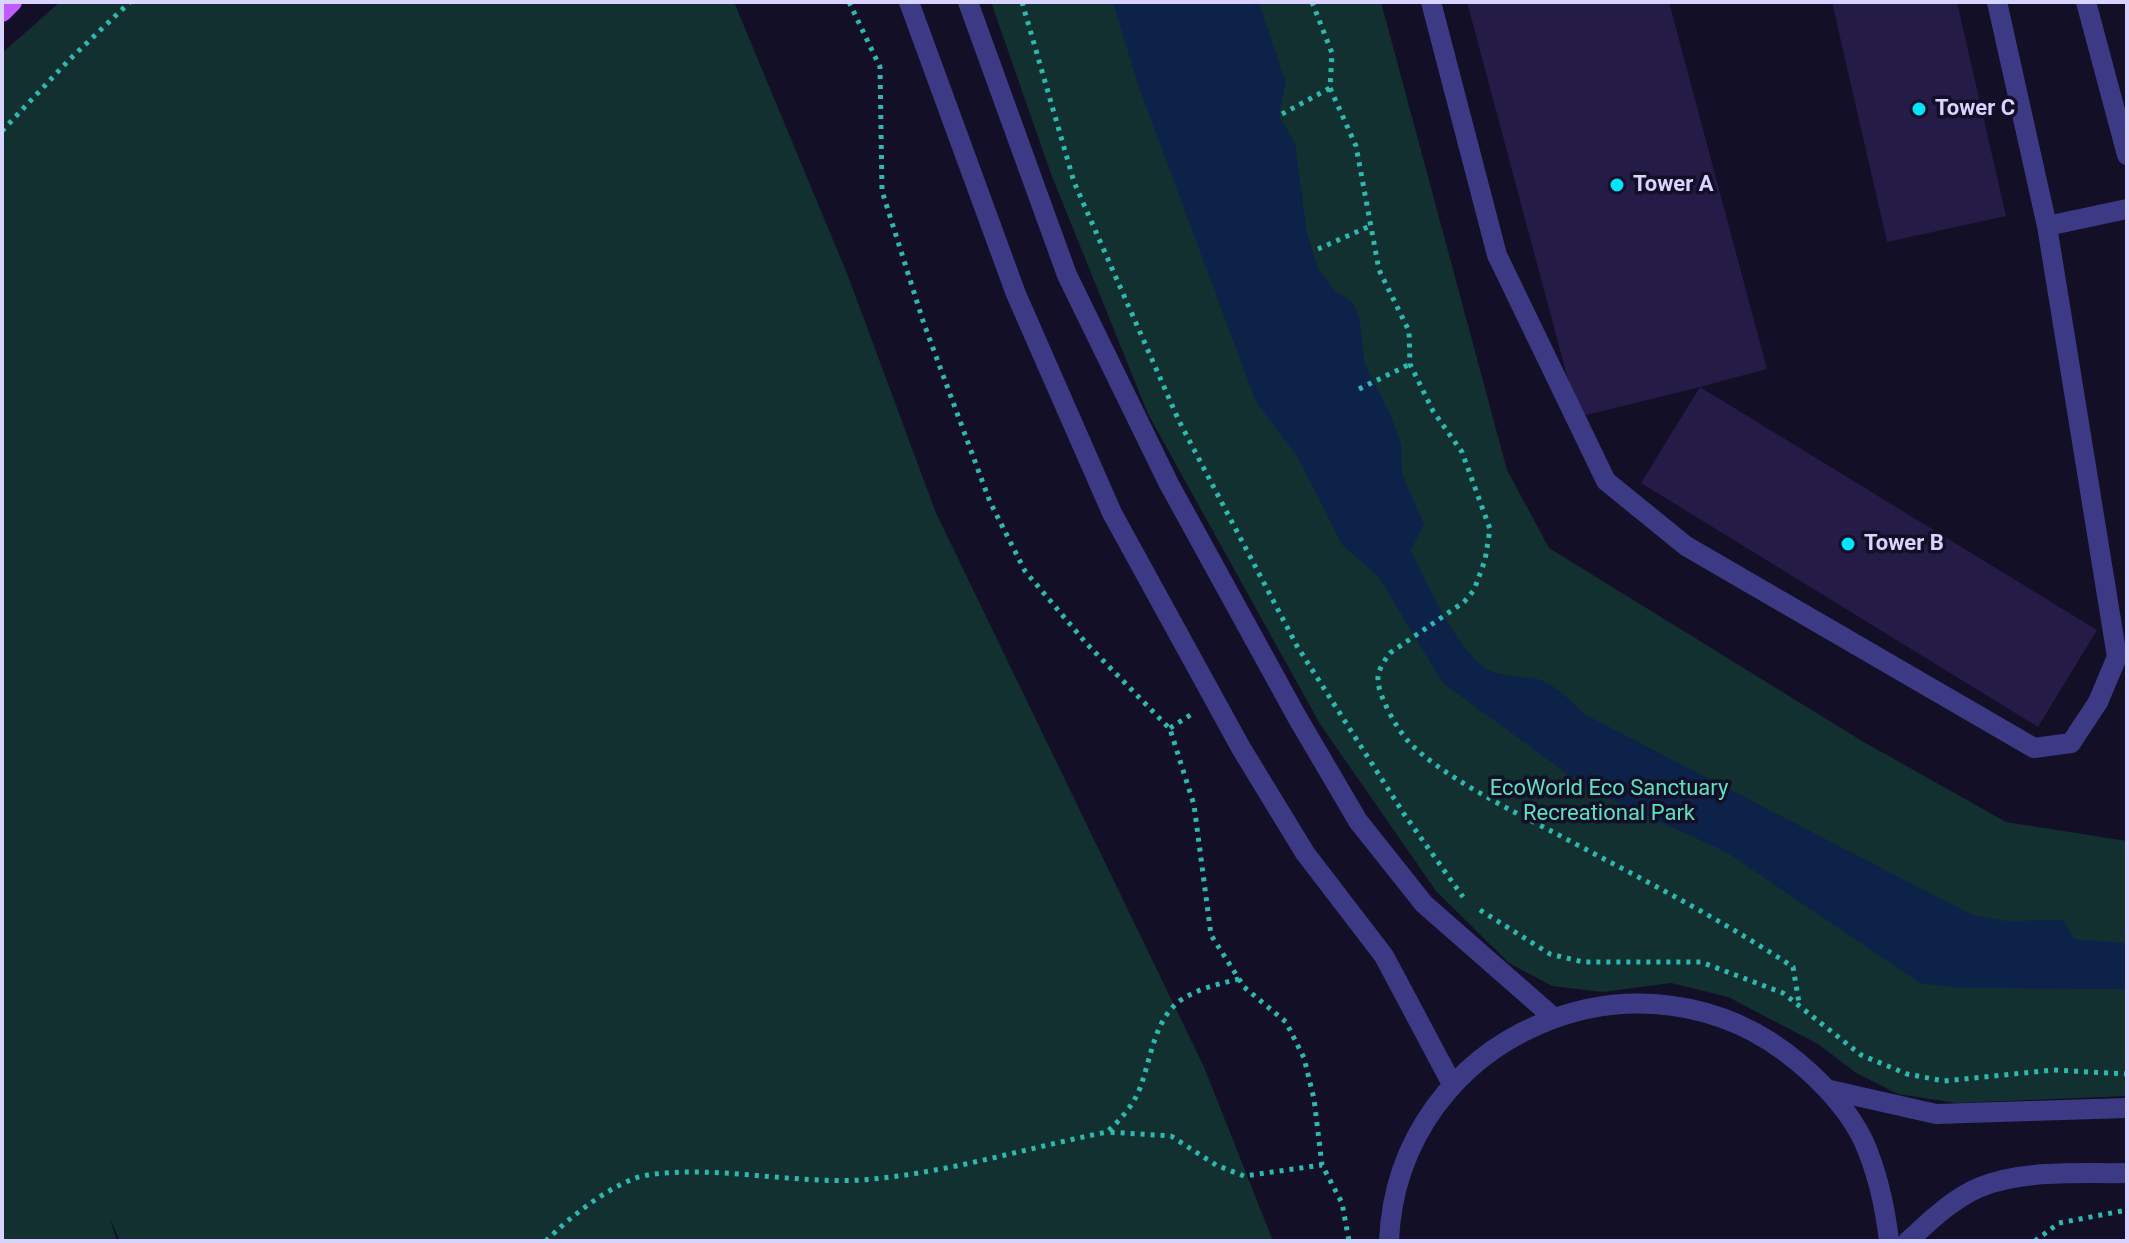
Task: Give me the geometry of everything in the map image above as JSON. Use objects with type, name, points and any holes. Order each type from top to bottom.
[{"type":"main road","points":[[2,12],[12,2]]},
{"type":"street","points":[[909,2],[1016,294],[1112,513],[1241,748],[1305,853],[1384,956],[1452,1084]]},
{"type":"street","points":[[968,2],[1067,275],[1169,484],[1297,717],[1358,821],[1424,904],[1553,1017]]},
{"type":"street","points":[[1431,2],[1497,255],[1606,481],[1686,546],[2034,748],[2071,743],[2098,702],[2117,657],[2047,226],[1997,2]]},
{"type":"street","points":[[2086,2],[2127,155]]},
{"type":"street","points":[[2047,226],[2127,209]]},
{"type":"street","points":[[1389,1241],[1390,1216],[1402,1168],[1423,1123],[1452,1084],[1498,1045],[1553,1017],[1627,1002],[1702,1010],[1772,1040],[1830,1090],[1863,1140],[1884,1197],[1889,1241]]},
{"type":"street","points":[[1830,1090],[1936,1114],[2127,1108]]},
{"type":"street","points":[[1908,1241],[1939,1212],[1977,1188],[2017,1177],[2127,1173]]},
{"type":"path","points":[[2,131],[130,2]]},
{"type":"path","points":[[849,2],[880,67],[882,191],[924,324],[990,502],[1025,571],[1086,643],[1170,729],[1194,805],[1211,935],[1239,979],[1286,1022],[1304,1058],[1314,1099],[1322,1165],[1342,1203],[1349,1241]]},
{"type":"path","points":[[1022,2],[1074,182],[1179,421],[1297,646],[1404,814],[1466,900]]},
{"type":"path","points":[[1312,2],[1332,53],[1330,88],[1356,146],[1379,270],[1409,331],[1410,364],[1433,411],[1462,452],[1490,529],[1485,560],[1474,590],[1464,602],[1400,647],[1382,664],[1377,680],[1408,740],[1507,808],[1735,928],[1793,967],[1799,1004]]},
{"type":"path","points":[[1282,114],[1330,88]]},
{"type":"path","points":[[1318,249],[1370,226]]},
{"type":"path","points":[[1359,389],[1410,364]]},
{"type":"path","points":[[1477,908],[1550,954],[1583,962],[1701,962],[1783,993],[1861,1055],[1907,1074],[1944,1081],[2053,1070],[2127,1074]]},
{"type":"path","points":[[1107,1132],[1124,1116],[1139,1090],[1156,1034],[1179,1001],[1207,986],[1239,979]]},
{"type":"path","points":[[546,1241],[559,1227],[610,1191],[646,1175],[859,1180],[917,1173],[1107,1132],[1171,1136],[1216,1165],[1244,1176],[1322,1165]]},
{"type":"path","points":[[2035,1241],[2059,1223],[2127,1210]]},
{"type":"green space","points":[[60,2],[734,2],[848,276],[936,513],[1204,1067],[1273,1241],[120,1241],[110,1219],[117,1241],[2,1241],[2,53]]},
{"type":"green space","name":"EcoWorld Eco Sanctuary Recreational Park","points":[[991,2],[1381,2],[1507,470],[1549,548],[1862,741],[2006,822],[2127,841],[2127,1096],[1956,1103],[1898,1094],[1856,1073],[1818,1044],[1728,997],[1671,983],[1603,992],[1552,986],[1509,963],[1436,891],[1320,724],[1148,414],[1051,174]]},
{"type":"water","points":[[1113,2],[1259,2],[1286,83],[1279,116],[1295,143],[1307,233],[1318,269],[1335,291],[1352,302],[1359,316],[1365,364],[1391,416],[1401,444],[1402,474],[1424,524],[1411,550],[1443,614],[1476,660],[1493,672],[1534,678],[1553,686],[1584,714],[1972,915],[2006,921],[2063,920],[2074,939],[2127,943],[2127,989],[1959,988],[1920,983],[1726,852],[1585,787],[1443,683],[1378,576],[1342,545],[1298,458],[1256,402],[1138,85]]},
{"type":"building","name":"Tower A","points":[[1467,2],[1669,2],[1767,369],[1578,417]]},
{"type":"building","name":"Tower C","points":[[1832,2],[1957,2],[2006,216],[1887,242]]},
{"type":"building","name":"Tower B","points":[[1700,387],[2097,630],[2038,727],[1641,483]]},
{"type":"place","name":"Tower C","points":[[1919,109]]},
{"type":"place","name":"Tower A","points":[[1617,185]]},
{"type":"place","name":"Tower B","points":[[1848,544]]}]
